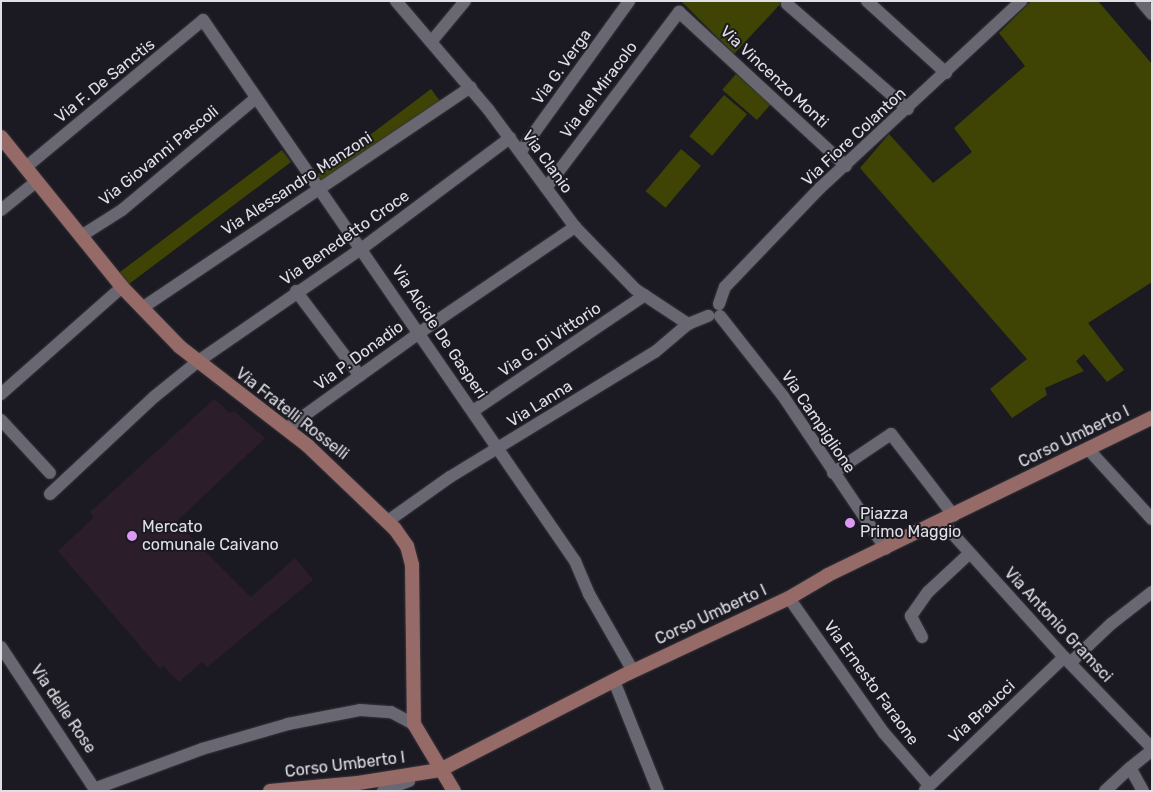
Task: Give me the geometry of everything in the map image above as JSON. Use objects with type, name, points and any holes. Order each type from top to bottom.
[{"type":"main road","name":"Via Fratelli Rosselli","points":[[1,137],[122,287],[142,308],[197,362],[287,428],[388,521],[406,546],[412,565],[414,724],[454,791]]},
{"type":"main road","name":"Corso Umberto I","points":[[270,791],[358,783],[440,770],[633,671],[789,598],[828,575],[948,519],[1152,418]]},
{"type":"street","name":"Via Clanio","points":[[396,1],[470,87],[521,151],[575,227],[621,276],[645,296],[688,324]]},
{"type":"street","points":[[431,42],[465,1]]},
{"type":"street","name":"Via G. Verga","points":[[521,151],[629,1]]},
{"type":"street","points":[[867,1],[946,72]]},
{"type":"street","name":"Via Fiore Colanton","points":[[715,312],[726,287],[742,268],[846,166],[908,110],[1021,1]]},
{"type":"street","points":[[1141,1],[1152,14]]},
{"type":"street","points":[[786,4],[908,110]]},
{"type":"street","name":"Via Vincenzo Monti","points":[[679,12],[846,166]]},
{"type":"street","name":"Via del Miracolo","points":[[546,188],[679,12]]},
{"type":"street","name":"Via Alcide De Gasperi","points":[[203,20],[419,332],[575,562],[589,594],[633,671]]},
{"type":"street","name":"Via F. De Sanctis","points":[[26,167],[203,20]]},
{"type":"street","name":"Via Alessandro Manzoni","points":[[142,308],[320,190],[470,87]]},
{"type":"street","name":"Via Giovanni Pascoli","points":[[81,236],[122,210],[256,98]]},
{"type":"street","name":"Via Benedetto Croce","points":[[50,494],[154,396],[197,362],[296,291],[361,248],[510,138]]},
{"type":"street","points":[[1,210],[37,181]]},
{"type":"street","name":"Via P. Donadio","points":[[287,428],[419,332],[575,227]]},
{"type":"street","points":[[1,394],[122,287]]},
{"type":"street","points":[[296,291],[360,376]]},
{"type":"street","name":"Via G. Di Vittorio","points":[[473,411],[645,296]]},
{"type":"street","name":"Via Lanna","points":[[388,521],[450,477],[498,450],[655,352],[688,324],[715,312]]},
{"type":"street","name":"Via Campiglione","points":[[715,312],[783,396],[833,473],[886,549]]},
{"type":"street","points":[[1,420],[50,473]]},
{"type":"street","name":"Via Antonio Gramsci","points":[[833,473],[891,434],[970,553],[1067,660],[1152,749]]},
{"type":"street","points":[[1088,449],[1152,519]]},
{"type":"street","points":[[922,637],[910,616],[928,592],[970,553]]},
{"type":"street","name":"Via Braucci","points":[[927,788],[1067,660],[1152,592]]},
{"type":"street","name":"Via Ernesto Faraone","points":[[789,598],[884,733],[927,788]]},
{"type":"street","name":"Via delle Rose","points":[[1,647],[95,790]]},
{"type":"street","points":[[614,681],[658,791]]},
{"type":"street","points":[[95,790],[202,749],[288,724],[360,710],[392,712],[414,724]]},
{"type":"street","points":[[1105,791],[1152,749]]},
{"type":"street","points":[[1130,768],[1143,791]]},
{"type":"street","points":[[383,791],[440,770]]},
{"type":"shaded area","name":"Mercato comunale Caivano","points":[[214,399],[230,413],[234,411],[265,438],[176,522],[251,597],[295,558],[313,580],[207,667],[202,662],[179,682],[163,666],[160,669],[58,551],[93,518],[90,512]]},
{"type":"green space","points":[[681,1],[783,1],[734,54]]},
{"type":"green space","points":[[1031,1],[1098,1],[1152,64],[1152,282],[1088,323],[1124,370],[1107,382],[1084,354],[1076,361],[1084,371],[1045,388],[1047,395],[1012,418],[990,389],[1027,359],[860,168],[889,134],[933,183],[972,152],[954,128],[1025,66],[999,33]]},
{"type":"green space","points":[[736,74],[771,104],[757,120],[722,90]]},
{"type":"green space","points":[[431,89],[440,101],[326,187],[317,175]]},
{"type":"green space","points":[[724,95],[747,114],[712,156],[689,136]]},
{"type":"green space","points":[[681,149],[701,166],[666,208],[646,191]]},
{"type":"green space","points":[[282,150],[291,162],[127,285],[118,273]]},
{"type":"place","name":"Piazza Primo Maggio","points":[[850,523]]},
{"type":"place","name":"Mercato comunale Caivano","points":[[132,536]]}]
